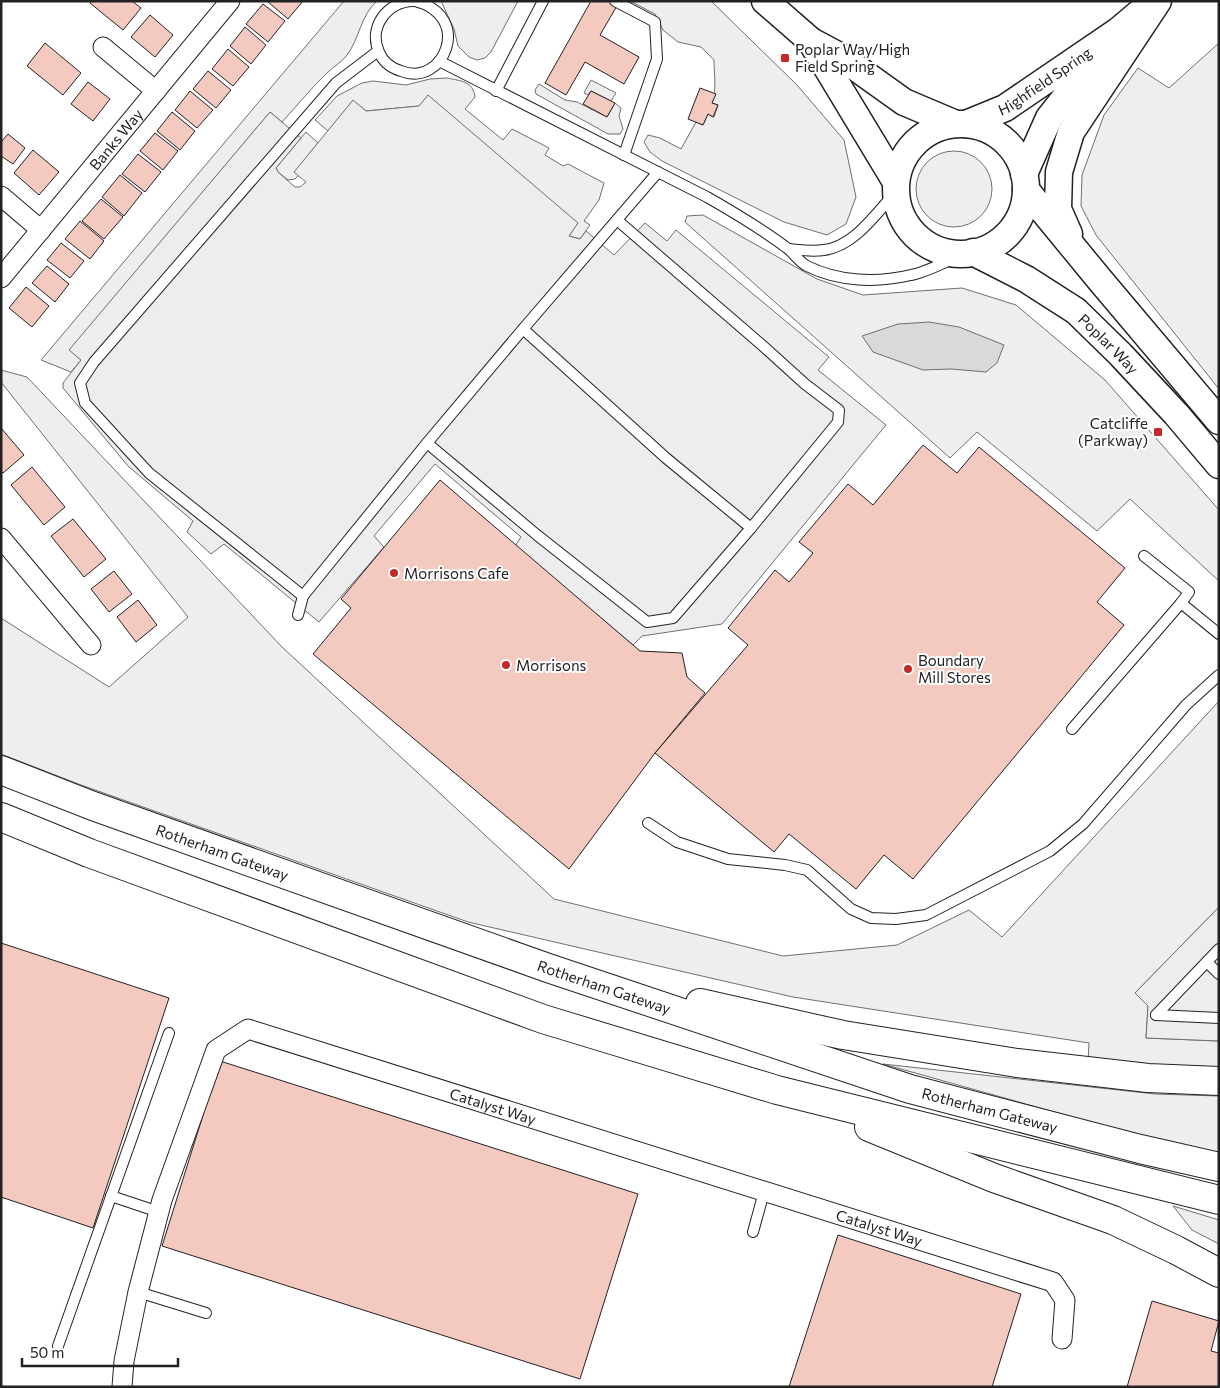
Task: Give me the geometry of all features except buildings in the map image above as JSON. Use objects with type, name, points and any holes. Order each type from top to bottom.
[{"type":"highway","name":"Rotherham Gateway","points":[[1,770],[103,810],[548,968],[910,1089],[1140,1149],[1219,1167]]},
{"type":"highway","name":"Rotherham Gateway","points":[[1,817],[89,853],[543,1019],[777,1090],[1219,1200]]},
{"type":"highway","points":[[548,968],[853,1037],[1017,1063],[1148,1078],[1219,1081]]},
{"type":"highway","points":[[777,1090],[994,1178],[1113,1220],[1219,1273]]},
{"type":"main road","name":"Poplar Way","points":[[765,1],[811,40],[840,57],[904,102],[961,124],[982,127],[999,136],[1010,146],[1018,158],[1025,182],[1076,250],[1219,420]]},
{"type":"main road","name":"Highfield Spring","points":[[961,124],[1005,108],[1118,30],[1155,1]]},
{"type":"main road","points":[[1076,250],[1058,209],[1059,172],[1071,132],[1158,1]]},
{"type":"main road","name":"Highfield Spring","points":[[1025,182],[1050,118],[1118,30]]},
{"type":"main road","name":"Poplar Way","points":[[811,40],[896,187],[900,212],[914,234],[928,245],[946,252],[968,253],[1026,279],[1076,311],[1121,355],[1176,414],[1219,465]]},
{"type":"main road","points":[[896,187],[900,165],[909,148],[926,134],[940,127],[961,124]]},
{"type":"main road","points":[[968,253],[990,247],[1007,235],[1016,223],[1023,206],[1025,182]]},
{"type":"street","name":"Banks Way","points":[[1,278],[230,1]]},
{"type":"street","points":[[103,47],[156,91]]},
{"type":"street","points":[[1,196],[41,230]]},
{"type":"street","points":[[1,538],[91,645]]},
{"type":"street","name":"Catalyst Way","points":[[122,1387],[124,1361],[138,1292],[159,1212],[216,1050],[248,1029],[1053,1282],[1065,1300],[1062,1339]]},
{"type":"lane","points":[[414,1],[427,4],[438,12],[445,22],[448,34],[447,46],[439,62],[430,69],[417,74],[393,69],[383,60],[378,51],[376,39],[377,26],[384,14],[394,6],[414,1]]},
{"type":"lane","points":[[496,91],[543,1]]},
{"type":"lane","points":[[615,1],[655,22],[657,59],[624,155]]},
{"type":"lane","points":[[304,596],[149,473],[85,403],[80,383],[97,358],[336,83],[378,51]]},
{"type":"lane","points":[[439,62],[658,172],[743,218],[789,249],[805,266],[832,276],[852,280],[876,280],[912,275],[968,253]]},
{"type":"lane","points":[[298,616],[304,596],[427,443],[658,172]]},
{"type":"lane","points":[[789,249],[825,250],[844,244],[863,228],[896,187]]},
{"type":"lane","points":[[427,443],[537,535],[647,622],[673,618],[752,528],[838,422],[839,410],[805,384],[617,220]]},
{"type":"lane","points":[[523,329],[666,458],[752,528]]},
{"type":"lane","points":[[1072,729],[1189,592],[1144,556]]},
{"type":"lane","points":[[1181,603],[1219,634]]},
{"type":"lane","points":[[648,823],[677,842],[728,859],[785,865],[807,870],[851,909],[871,918],[896,919],[926,915],[1050,851],[1083,824],[1186,705],[1219,675]]},
{"type":"lane","points":[[1219,949],[1156,1015],[1219,1018]]},
{"type":"lane","points":[[1207,962],[1219,974]]},
{"type":"lane","points":[[58,1346],[169,1033]]},
{"type":"lane","points":[[754,1232],[764,1192]]},
{"type":"lane","points":[[111,1196],[159,1212]]},
{"type":"lane","points":[[138,1292],[206,1313]]},
{"type":"shaded area","points":[[344,1],[377,1],[363,20],[355,42],[345,58],[321,79],[282,122],[270,112],[70,350],[81,360],[71,372],[41,360]]},
{"type":"shaded area","points":[[441,1],[518,1],[491,52],[485,58],[477,60],[469,57],[458,46],[454,29]]},
{"type":"shaded area","points":[[630,1],[711,1],[797,85],[844,140],[856,197],[846,224],[827,235],[784,222],[662,161],[650,152],[644,142],[648,135],[660,138],[681,149],[696,122],[703,125],[708,114],[714,117],[718,105],[712,103],[715,87],[714,60],[701,47],[678,42],[663,30],[655,14]]},
{"type":"shaded area","points":[[1219,43],[1219,389],[1096,235],[1081,206],[1082,175],[1104,115],[1138,68],[1169,88]]},
{"type":"shaded area","points":[[447,78],[466,83],[472,88],[475,97],[465,109],[503,140],[512,129],[549,148],[545,155],[563,166],[568,164],[604,183],[599,200],[584,221],[590,225],[580,239],[569,236],[577,224],[420,106],[366,111],[353,101],[328,131],[315,120],[337,96],[362,83],[373,81],[406,85],[430,79]]},
{"type":"shaded area","points":[[591,80],[616,93],[611,101],[591,91],[588,95],[584,93]]},
{"type":"shaded area","points":[[539,84],[565,100],[577,102],[607,117],[615,103],[621,108],[619,116],[623,129],[620,134],[608,134],[536,94],[535,90]]},
{"type":"shaded area","points":[[428,95],[578,223],[569,236],[580,239],[586,231],[614,255],[645,223],[667,241],[676,230],[829,357],[818,370],[886,425],[722,624],[642,636],[633,645],[515,546],[521,537],[435,464],[374,536],[384,547],[319,622],[224,544],[211,554],[187,532],[193,521],[128,466],[63,388],[63,383],[81,360],[69,350],[270,112],[301,138],[276,168],[295,187],[300,187],[306,182],[294,172],[353,100],[366,111],[419,106]]},
{"type":"shaded area","points":[[306,132],[318,143],[295,172],[299,175],[295,179],[288,180],[276,168]]},
{"type":"shaded area","points":[[954,151],[968,154],[981,162],[989,175],[992,189],[989,203],[981,216],[968,224],[954,227],[940,224],[927,216],[919,203],[916,189],[919,175],[927,162],[940,154]]},
{"type":"shaded area","points":[[703,215],[817,279],[863,295],[962,288],[1016,305],[1105,380],[1219,510],[1219,581],[1130,499],[1097,531],[977,432],[950,458],[685,222],[687,216]]},
{"type":"shaded area","points":[[929,322],[959,327],[1004,345],[997,363],[986,372],[951,369],[923,370],[873,352],[862,336],[898,324]]},
{"type":"shaded area","points":[[1,370],[27,377],[282,647],[554,899],[783,956],[897,945],[969,910],[1002,937],[1219,701],[1219,907],[1135,993],[1148,1006],[1146,1038],[1219,1041],[1219,1067],[1088,1062],[1089,1043],[793,997],[468,922],[81,785],[1,754],[1,618],[109,687],[188,617],[1,382]]},
{"type":"shaded area","points":[[1219,907],[1219,1041],[1146,1038],[1148,1006],[1135,993]]},
{"type":"shaded area","points":[[883,1064],[1155,1094],[1219,1096],[1219,1154],[1151,1139]]},
{"type":"shaded area","points":[[1173,1206],[1219,1220],[1219,1244],[1192,1230]]},
{"type":"place","name":"Poplar Way/High Field Spring","points":[[785,58]]},
{"type":"place","name":"Catcliffe (Parkway)","points":[[1158,432]]},
{"type":"place","name":"Morrisons Cafe","points":[[394,573]]},
{"type":"place","name":"Morrisons","points":[[506,665]]},
{"type":"place","name":"Boundary Mill Stores","points":[[908,669]]}]
